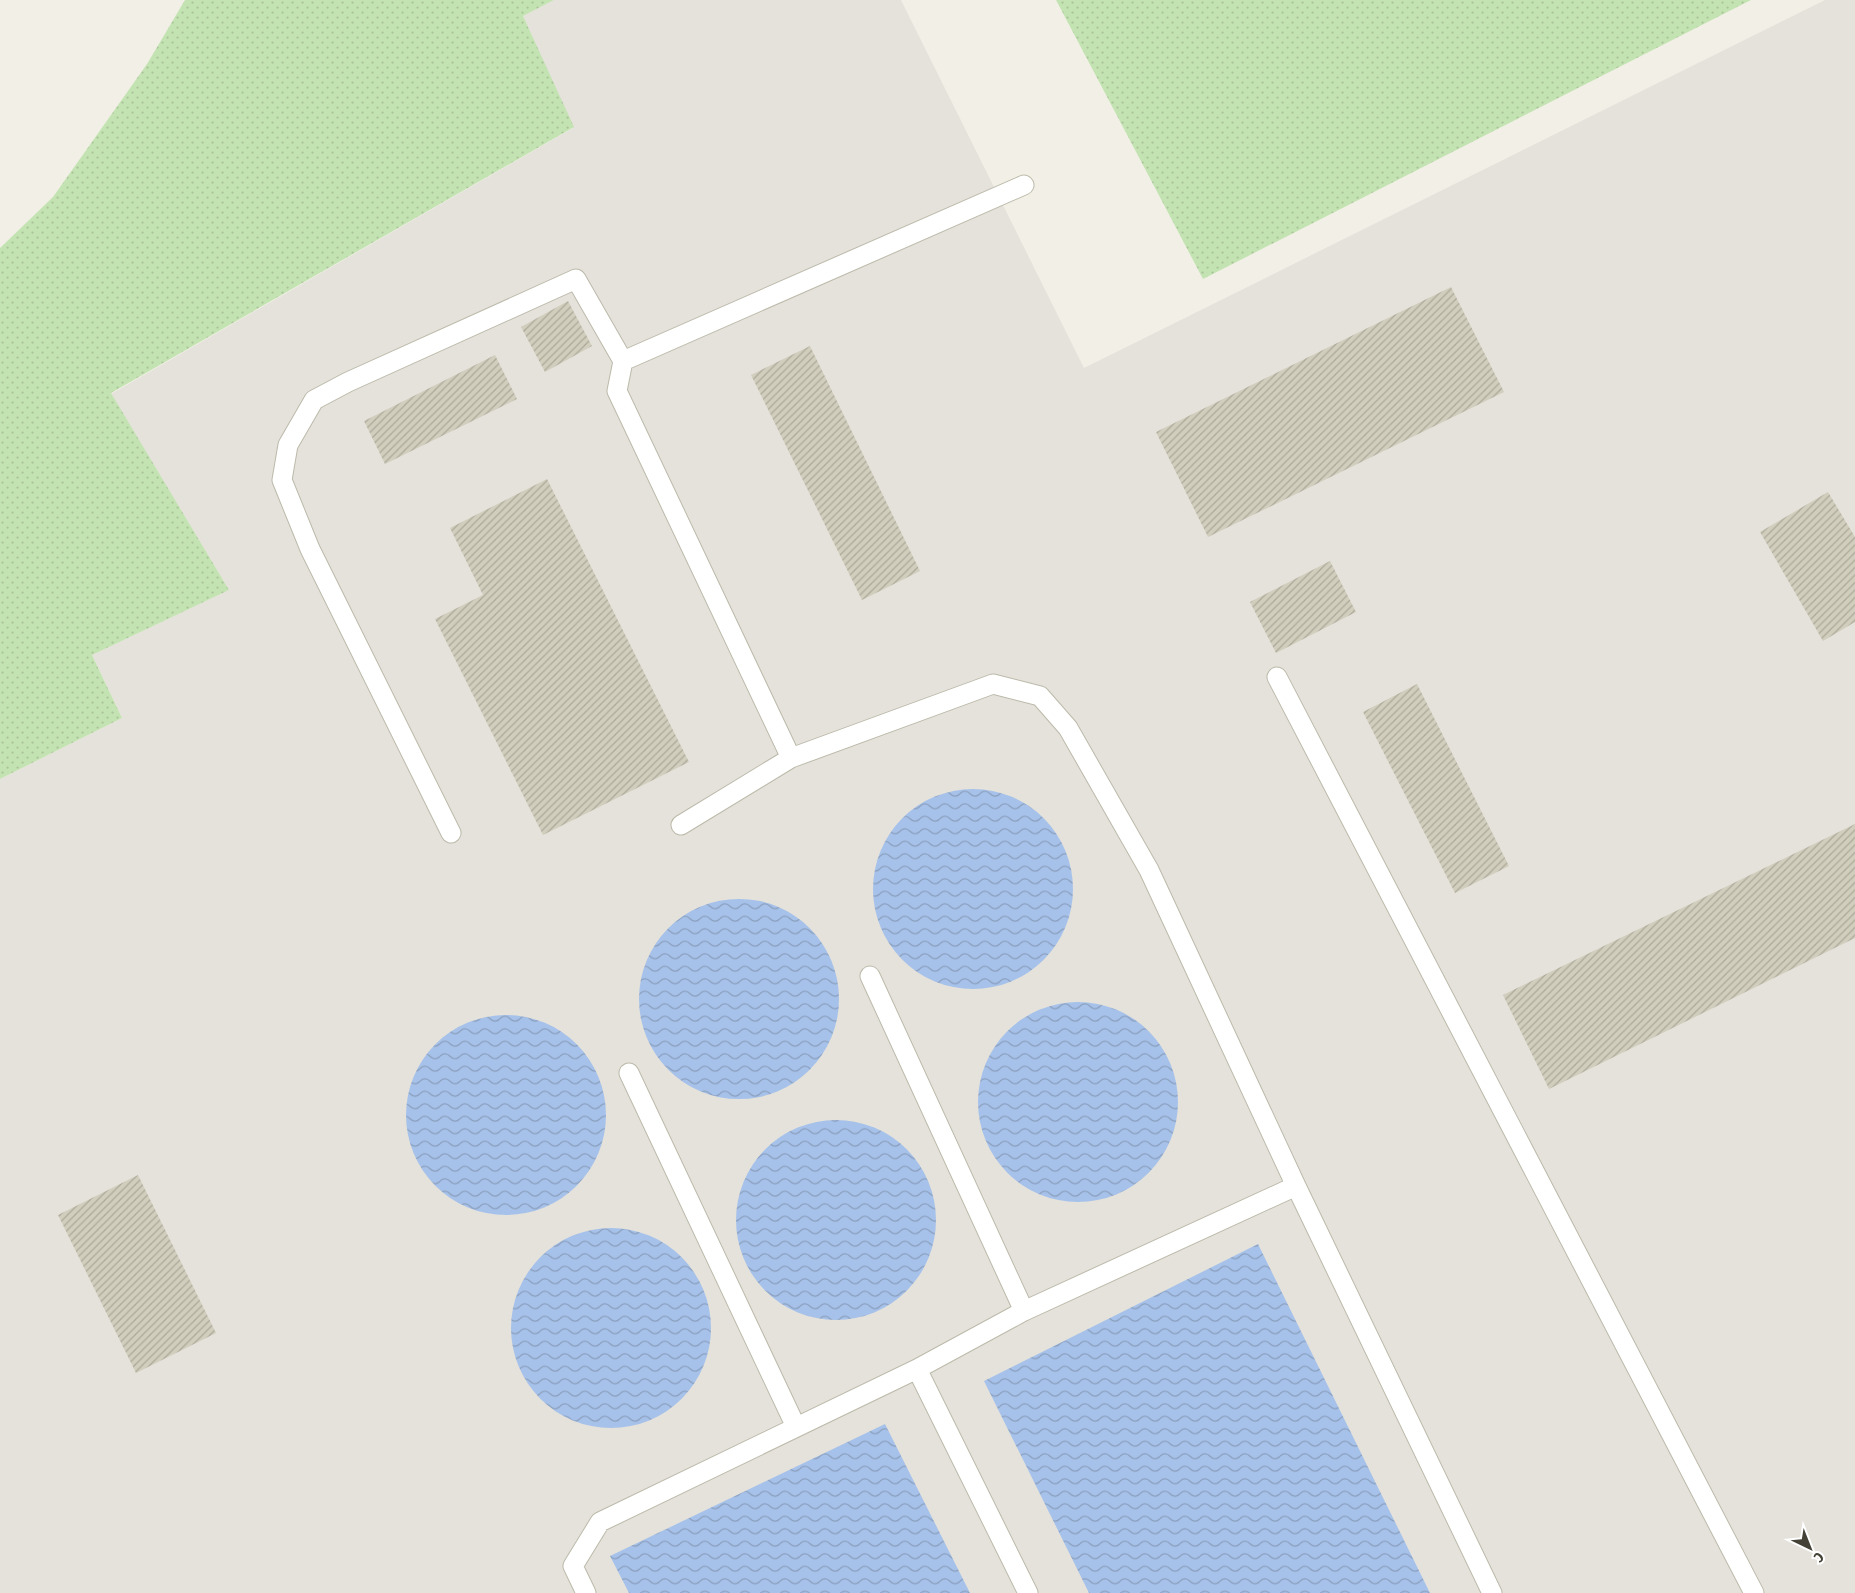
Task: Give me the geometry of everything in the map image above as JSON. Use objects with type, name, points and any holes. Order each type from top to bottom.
[{"type":"lane","points":[[623,361],[1024,185]]},
{"type":"lane","points":[[451,833],[310,549],[282,480],[288,445],[314,400],[348,382],[576,279],[623,361],[617,391],[792,758]]},
{"type":"lane","points":[[1278,677],[1754,1593]]},
{"type":"lane","points":[[681,826],[792,758],[993,684],[1040,696],[1068,728],[1149,870],[1296,1186],[1492,1593]]},
{"type":"lane","points":[[870,976],[1024,1311]]},
{"type":"lane","points":[[629,1073],[796,1427]]},
{"type":"lane","points":[[586,1593],[572,1566],[600,1522],[917,1368],[1024,1311],[1296,1186]]},
{"type":"lane","points":[[917,1368],[1028,1593]]},
{"type":"shaded area","points":[[554,0],[901,0],[1084,368],[1825,0],[1855,0],[1855,1593],[0,1593],[0,779],[122,718],[92,655],[229,590],[111,394],[573,128],[523,16]]},
{"type":"green space","points":[[185,0],[554,0],[523,16],[574,127],[111,393],[229,590],[92,655],[122,718],[0,779],[0,248],[53,197],[147,64]]},
{"type":"green space","points":[[1056,0],[1751,0],[1203,279]]},
{"type":"water","points":[[973,789],[992,791],[1020,801],[1036,812],[1050,826],[1065,851],[1071,870],[1073,889],[1071,908],[1061,936],[1050,952],[1036,966],[1011,981],[992,987],[973,989],[954,987],[926,977],[910,966],[896,952],[881,927],[875,908],[873,889],[875,870],[885,842],[896,826],[910,812],[935,797],[954,791]]},
{"type":"water","points":[[739,899],[758,901],[786,911],[802,922],[816,936],[831,961],[837,980],[839,999],[837,1018],[827,1046],[816,1062],[802,1076],[777,1091],[758,1097],[739,1099],[720,1097],[692,1087],[676,1076],[662,1062],[647,1037],[641,1018],[639,999],[641,980],[651,952],[662,936],[676,922],[701,907],[720,901]]},
{"type":"water","points":[[1078,1002],[1097,1004],[1125,1014],[1141,1025],[1155,1039],[1170,1064],[1176,1083],[1178,1102],[1176,1121],[1166,1149],[1155,1165],[1141,1179],[1116,1194],[1097,1200],[1078,1202],[1059,1200],[1031,1190],[1015,1179],[1001,1165],[986,1140],[980,1121],[978,1102],[980,1083],[990,1055],[1001,1039],[1015,1025],[1040,1010],[1059,1004]]},
{"type":"water","points":[[506,1015],[525,1017],[553,1027],[569,1038],[583,1052],[598,1077],[604,1096],[606,1115],[604,1134],[594,1162],[583,1178],[569,1192],[544,1207],[525,1213],[506,1215],[487,1213],[459,1203],[443,1192],[429,1178],[414,1153],[408,1134],[406,1115],[408,1096],[418,1068],[429,1052],[443,1038],[468,1023],[487,1017]]},
{"type":"water","points":[[836,1120],[855,1122],[883,1132],[899,1143],[913,1157],[928,1182],[934,1201],[936,1220],[934,1239],[924,1267],[913,1283],[899,1297],[874,1312],[855,1318],[836,1320],[817,1318],[789,1308],[773,1297],[759,1283],[744,1258],[738,1239],[736,1220],[738,1201],[748,1173],[759,1157],[773,1143],[798,1128],[817,1122]]},
{"type":"water","points":[[611,1228],[630,1230],[658,1240],[674,1251],[688,1265],[703,1290],[709,1309],[711,1328],[709,1347],[699,1375],[688,1391],[674,1405],[649,1420],[630,1426],[611,1428],[592,1426],[564,1416],[548,1405],[534,1391],[519,1366],[513,1347],[511,1328],[513,1309],[523,1281],[534,1265],[548,1251],[573,1236],[592,1230]]},
{"type":"water","points":[[1258,1244],[1430,1593],[1089,1593],[984,1381]]},
{"type":"water","points":[[885,1424],[970,1593],[629,1593],[610,1556]]},
{"type":"building","points":[[1451,287],[1504,392],[1208,537],[1156,432]]},
{"type":"building","points":[[568,301],[592,346],[545,372],[521,327]]},
{"type":"building","points":[[810,346],[920,571],[862,600],[751,375]]},
{"type":"building","points":[[495,355],[517,399],[385,464],[364,421]]},
{"type":"building","points":[[547,479],[689,762],[543,835],[435,619],[483,595],[450,528]]},
{"type":"building","points":[[1828,492],[1855,537],[1855,622],[1823,641],[1760,532]]},
{"type":"building","points":[[1330,561],[1356,612],[1276,653],[1250,602]]},
{"type":"building","points":[[1417,684],[1509,866],[1455,893],[1363,712]]},
{"type":"building","points":[[1855,824],[1855,938],[1549,1089],[1503,995]]},
{"type":"building","points":[[138,1175],[216,1333],[136,1373],[58,1215]]}]
